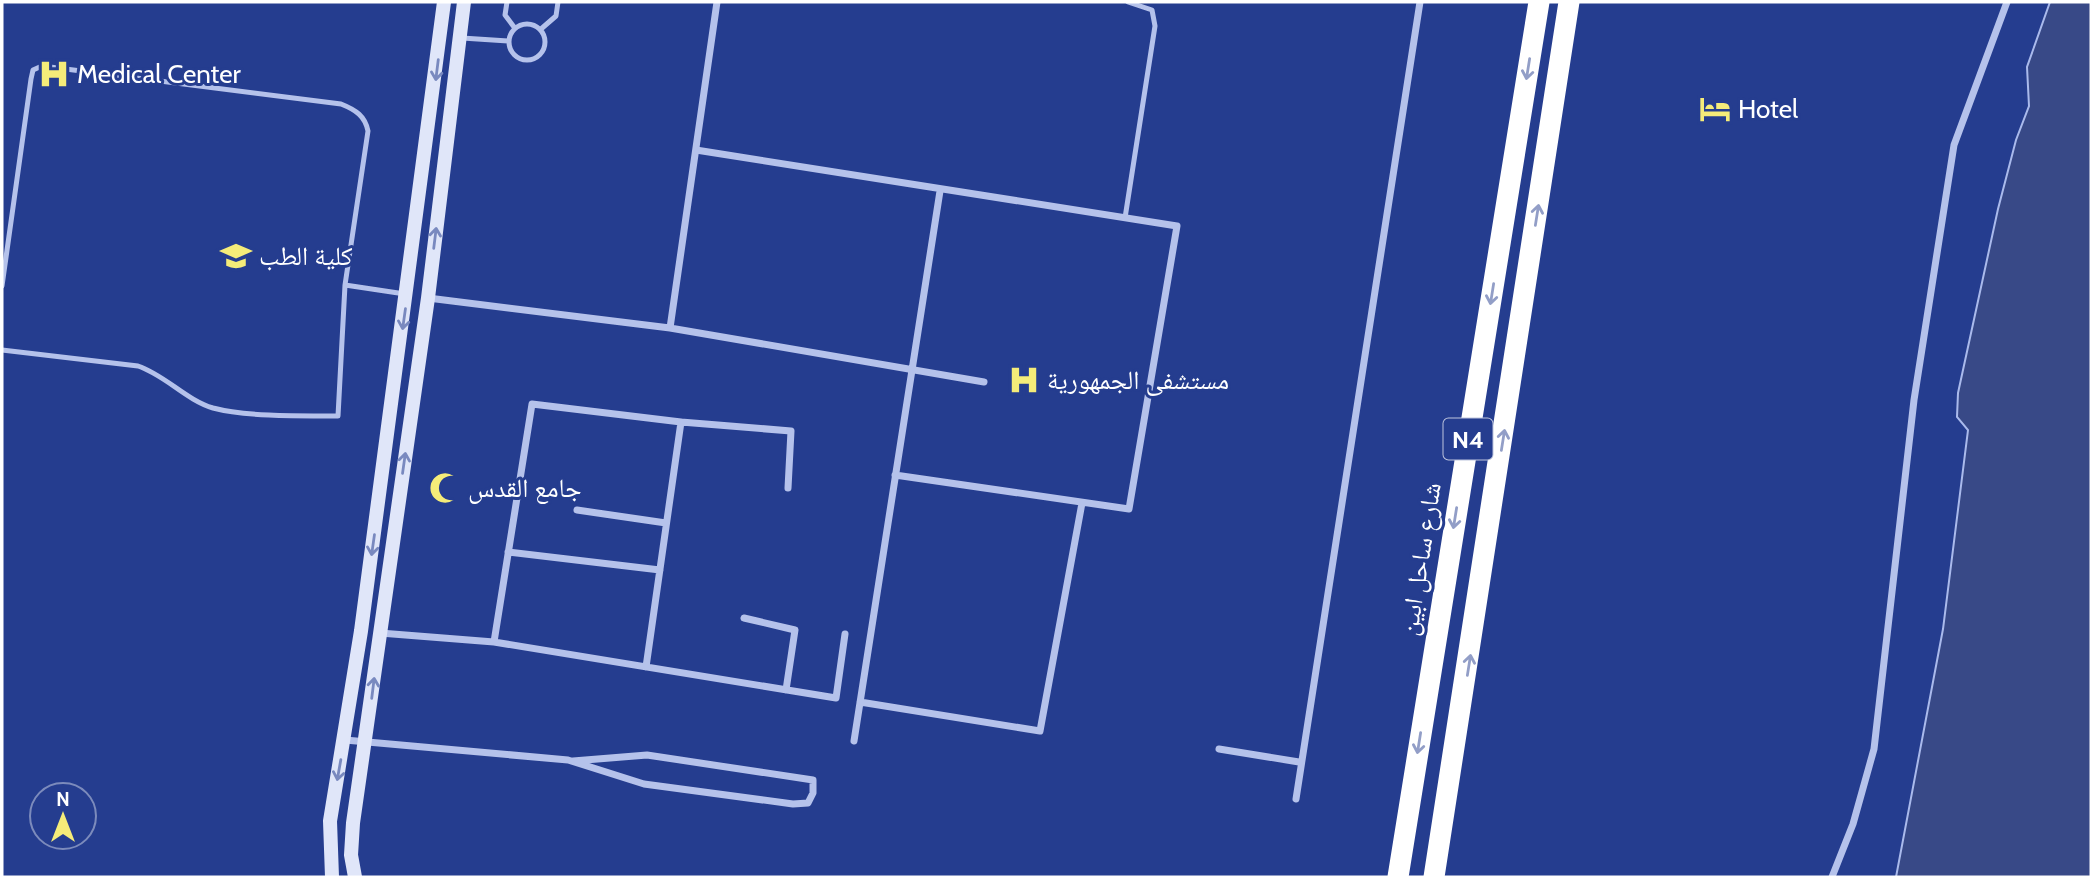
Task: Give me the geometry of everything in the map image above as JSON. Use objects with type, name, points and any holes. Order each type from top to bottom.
[{"type":"highway","name":"شارع ساحل ابين","points":[[1398,877],[1538,2]]},
{"type":"highway","name":"N4","points":[[1434,877],[1569,2]]},
{"type":"main road","points":[[332,877],[330,821],[345,740],[408,295],[444,2]]},
{"type":"main road","points":[[355,877],[353,823],[367,740],[428,298],[464,2]]},
{"type":"main road","points":[[408,295],[428,298]]},
{"type":"street","points":[[670,328],[717,2]]},
{"type":"street","points":[[1296,799],[1299,762],[1420,2]]},
{"type":"street","points":[[1832,877],[1853,824],[1874,749],[1914,400],[1954,145],[2007,2]]},
{"type":"street","points":[[696,150],[940,191],[1177,226],[1129,509],[895,475]]},
{"type":"street","points":[[854,741],[940,191]]},
{"type":"street","points":[[428,298],[670,328],[984,382]]},
{"type":"street","points":[[494,642],[532,404],[681,422],[790,431],[788,488]]},
{"type":"street","points":[[646,667],[681,422]]},
{"type":"street","points":[[860,702],[1040,732],[1082,503]]},
{"type":"street","points":[[577,510],[666,523]]},
{"type":"street","points":[[508,551],[660,570]]},
{"type":"street","points":[[744,618],[794,630],[786,690]]},
{"type":"street","points":[[380,633],[494,642],[836,698],[845,634]]},
{"type":"street","points":[[345,740],[573,761],[647,755],[813,779],[813,793],[807,803],[793,804],[645,784],[573,761]]},
{"type":"street","points":[[1219,749],[1299,762]]},
{"type":"lane","points":[[507,2],[505,15],[514,27]]},
{"type":"lane","points":[[541,29],[556,16],[558,2]]},
{"type":"lane","points":[[1125,218],[1155,26],[1152,10],[1128,2]]},
{"type":"lane","points":[[528,23],[541,29],[546,43],[539,56],[525,61],[512,54],[508,41],[514,27],[528,23]]},
{"type":"lane","points":[[460,37],[508,41]]},
{"type":"lane","points":[[2,286],[33,69],[41,66],[341,104],[354,109],[366,120],[368,131],[345,285],[338,416],[293,416],[214,408],[152,371],[138,366],[2,350]]},
{"type":"lane","points":[[345,285],[408,295]]},
{"type":"water","points":[[2050,2],[2091,2],[2091,877],[1896,877],[1943,629],[1968,430],[1957,417],[1958,393],[1998,209],[2016,140],[2029,106],[2027,67]]},
{"type":"place","name":"Medical Center","points":[[54,74]]},
{"type":"place","name":"Hotel","points":[[1715,109]]},
{"type":"place","name":"كلية الطب","points":[[236,256]]},
{"type":"place","name":"مستشفى الجمهورية","points":[[1024,380]]},
{"type":"place","name":"جامع القدس","points":[[445,488]]}]
